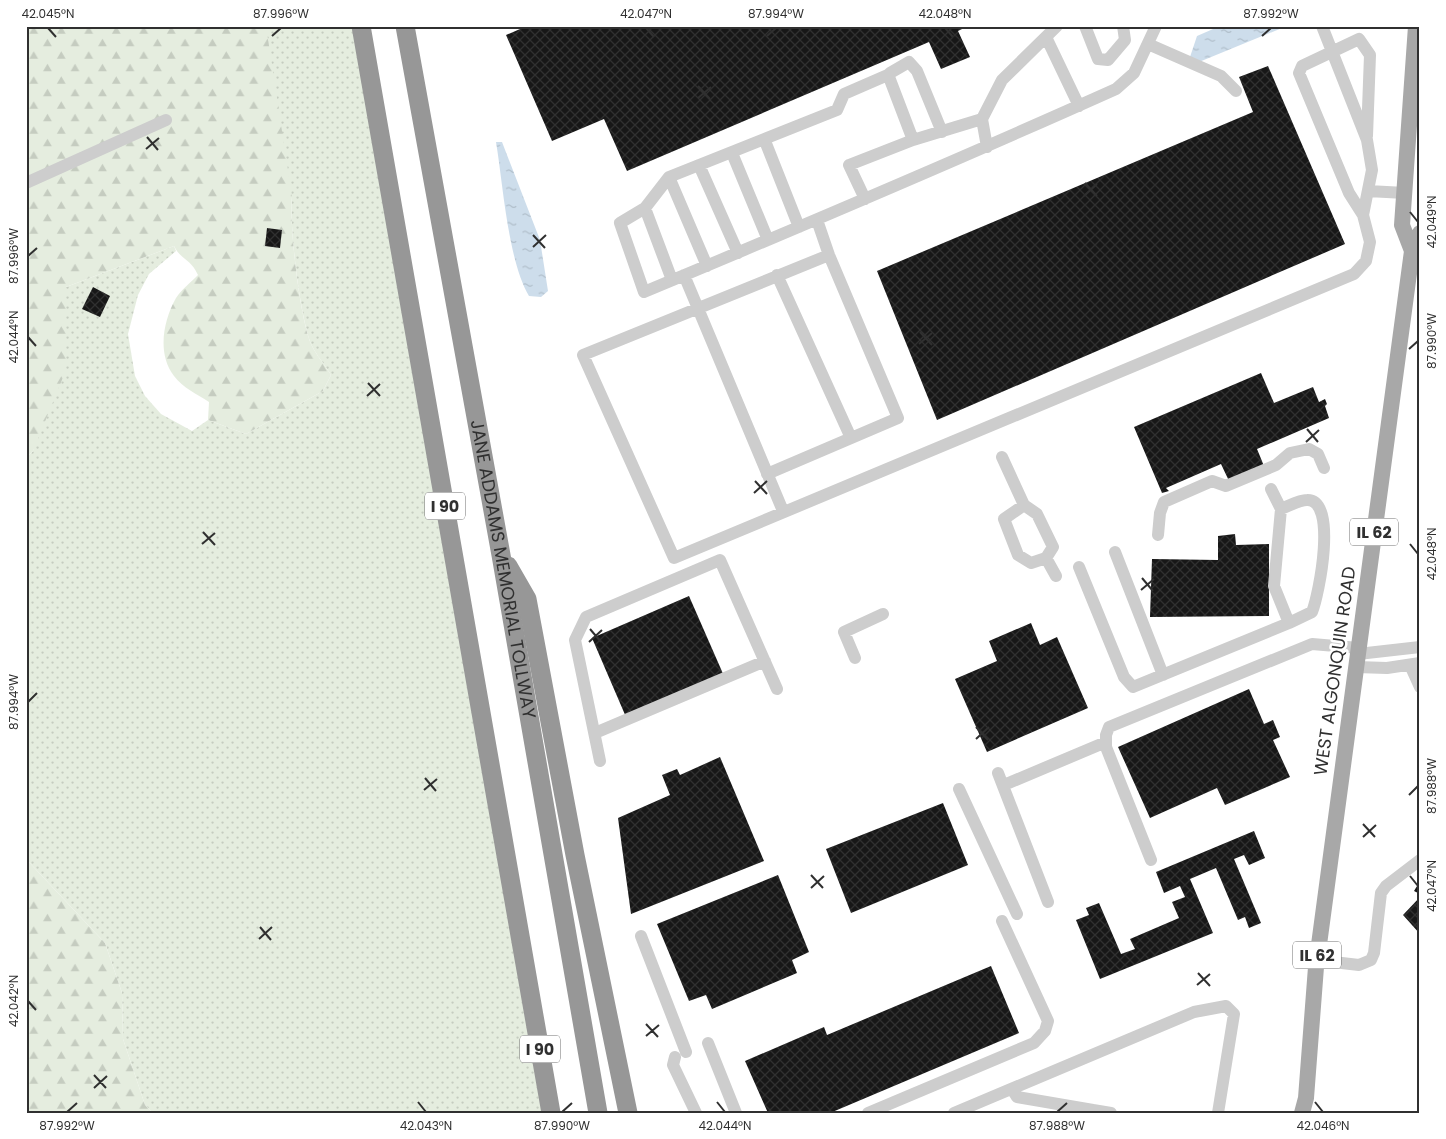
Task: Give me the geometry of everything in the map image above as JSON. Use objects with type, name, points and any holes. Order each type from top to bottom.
[{"type":"highway","name":"I 90","points":[[361,26],[551,1113]]},
{"type":"highway","name":"JANE ADDAMS MEMORIAL TOLLWAY","points":[[405,26],[501,555],[598,1113]]},
{"type":"highway","points":[[501,555],[527,599],[575,855],[628,1113]]},
{"type":"main road","name":"WEST ALGONQUIN ROAD","points":[[1412,251],[1402,225],[1416,26]]},
{"type":"main road","name":"WEST ALGONQUIN ROAD","points":[[1306,1108],[1316,960],[1412,251],[1420,234]]},
{"type":"lane","points":[[987,147],[982,119],[1002,80],[1057,26]]},
{"type":"lane","points":[[1085,26],[1098,59],[1102,61],[1108,60],[1125,40],[1123,26]]},
{"type":"lane","points":[[942,132],[917,71],[909,62],[890,74],[844,94],[837,110],[764,141],[669,177],[645,208],[620,223],[644,292],[865,200],[1116,89],[1134,73],[1156,26]]},
{"type":"lane","points":[[1322,26],[1367,140]]},
{"type":"lane","points":[[1046,37],[1079,106]]},
{"type":"lane","points":[[829,255],[697,307],[583,355],[674,558],[1354,274],[1366,261],[1370,242],[1363,215],[1349,193],[1299,73],[1302,66],[1359,39],[1370,55],[1367,140],[1372,170],[1363,215]]},
{"type":"lane","points":[[1148,44],[1221,76],[1236,91]]},
{"type":"lane","points":[[890,74],[891,86],[913,140]]},
{"type":"lane","points":[[865,200],[849,165],[913,140],[982,119]]},
{"type":"lane","points":[[26,183],[166,120]]},
{"type":"lane","points":[[764,141],[799,227]]},
{"type":"lane","points":[[732,153],[768,240]]},
{"type":"lane","points":[[699,165],[738,253]]},
{"type":"lane","points":[[669,177],[707,266]]},
{"type":"lane","points":[[1368,191],[1405,193]]},
{"type":"lane","points":[[645,208],[678,278],[697,307],[783,511]]},
{"type":"lane","points":[[767,474],[898,418],[829,255],[817,220]]},
{"type":"lane","points":[[777,275],[851,438]]},
{"type":"lane","points":[[1158,535],[1160,513],[1164,502],[1185,491],[1212,481],[1226,486],[1276,464],[1290,453],[1308,449],[1318,454],[1324,468]]},
{"type":"lane","points":[[1002,457],[1024,505],[1037,514],[1053,547],[1046,558],[1031,563],[1018,555],[1004,519],[1024,505]]},
{"type":"lane","points":[[1271,489],[1282,509],[1274,586],[1289,624]]},
{"type":"lane","points":[[1079,567],[1124,677],[1134,687],[1289,624],[1312,612],[1318,598],[1325,524],[1322,510],[1314,502],[1307,500],[1282,509]]},
{"type":"lane","points":[[1115,552],[1163,675]]},
{"type":"lane","points":[[1046,558],[1056,576]]},
{"type":"lane","points":[[600,761],[575,640],[586,617],[720,560],[777,689]]},
{"type":"lane","points":[[855,658],[844,632],[883,614]]},
{"type":"lane","points":[[1151,860],[1106,747],[1109,727],[1312,644],[1358,656],[1387,668],[1415,664],[1420,687]]},
{"type":"lane","points":[[1358,656],[1420,647]]},
{"type":"lane","points":[[594,733],[765,662]]},
{"type":"lane","points":[[1004,785],[1106,742]]},
{"type":"lane","points":[[998,773],[1048,902]]},
{"type":"lane","points":[[959,789],[1017,914]]},
{"type":"lane","points":[[1316,960],[1359,965],[1371,960],[1374,954],[1381,893],[1386,886],[1420,860]]},
{"type":"lane","points":[[868,1113],[1034,1043],[1045,1032],[1048,1021],[1002,921]]},
{"type":"lane","points":[[641,936],[680,1054],[673,1065],[696,1113]]},
{"type":"lane","points":[[954,1113],[971,1110],[1012,1088],[1194,1012],[1226,1006],[1234,1014],[1218,1113]]},
{"type":"lane","points":[[708,1043],[736,1113]]},
{"type":"lane","points":[[1012,1088],[1017,1097],[1112,1113]]},
{"type":"green space","points":[[26,26],[360,26],[548,1113],[153,1113],[145,1105],[123,1039],[122,993],[105,943],[26,859],[26,458],[33,451],[66,287],[174,246],[176,251],[149,274],[138,295],[128,334],[135,376],[145,396],[161,414],[192,431],[208,420],[246,434],[323,391],[331,375],[312,346],[303,316],[292,228],[292,197]]},
{"type":"green space","points":[[26,26],[266,26],[292,197],[294,250],[303,316],[312,346],[331,375],[323,391],[246,434],[208,420],[209,402],[186,387],[174,376],[165,358],[165,327],[171,307],[181,292],[198,275],[174,246],[66,287],[66,370],[33,451],[26,458]]},
{"type":"green space","points":[[26,859],[105,943],[122,993],[123,1039],[145,1105],[153,1113],[26,1113]]},
{"type":"water","points":[[1220,26],[1282,26],[1282,28],[1199,62],[1190,57],[1197,36]]},
{"type":"water","points":[[496,142],[502,142],[540,240],[548,291],[541,297],[529,296],[516,263],[507,222]]},
{"type":"building","points":[[527,26],[968,26],[958,31],[970,57],[941,69],[929,42],[627,171],[604,119],[552,141],[506,35]]},
{"type":"building","points":[[1268,66],[1345,244],[937,420],[877,271],[1253,112],[1239,77]]},
{"type":"building","points":[[267,228],[282,230],[280,248],[265,246]]},
{"type":"building","points":[[93,287],[110,296],[100,317],[82,309]]},
{"type":"building","points":[[1261,373],[1274,403],[1313,387],[1319,402],[1325,399],[1329,418],[1257,449],[1264,466],[1229,481],[1221,464],[1166,488],[1169,491],[1162,493],[1134,427]]},
{"type":"building","points":[[1235,534],[1236,545],[1269,544],[1269,616],[1150,617],[1152,559],[1218,560],[1218,536]]},
{"type":"building","points":[[689,596],[724,676],[626,717],[592,638]]},
{"type":"building","points":[[1031,623],[1040,645],[1057,637],[1088,708],[987,752],[955,679],[997,661],[989,641]]},
{"type":"building","points":[[1249,689],[1264,724],[1273,720],[1280,737],[1273,740],[1290,777],[1225,805],[1217,788],[1150,818],[1118,747]]},
{"type":"building","points":[[720,757],[764,861],[631,914],[618,818],[670,795],[662,775],[677,769],[680,775]]},
{"type":"building","points":[[943,803],[968,865],[851,913],[826,849]]},
{"type":"building","points":[[1254,831],[1265,858],[1249,865],[1244,855],[1234,859],[1261,923],[1249,928],[1245,917],[1238,920],[1216,868],[1190,879],[1213,933],[1100,979],[1076,920],[1089,915],[1086,908],[1099,903],[1121,954],[1135,949],[1130,939],[1179,918],[1172,902],[1185,897],[1180,886],[1164,893],[1156,872]]},
{"type":"building","points":[[778,875],[809,952],[792,960],[797,973],[712,1009],[706,995],[689,1001],[657,924]]},
{"type":"building","points":[[1420,881],[1420,894],[1414,891]]},
{"type":"building","points":[[1420,897],[1420,934],[1403,915]]},
{"type":"building","points":[[991,966],[1019,1033],[830,1113],[768,1113],[745,1061],[824,1027],[827,1035]]}]
